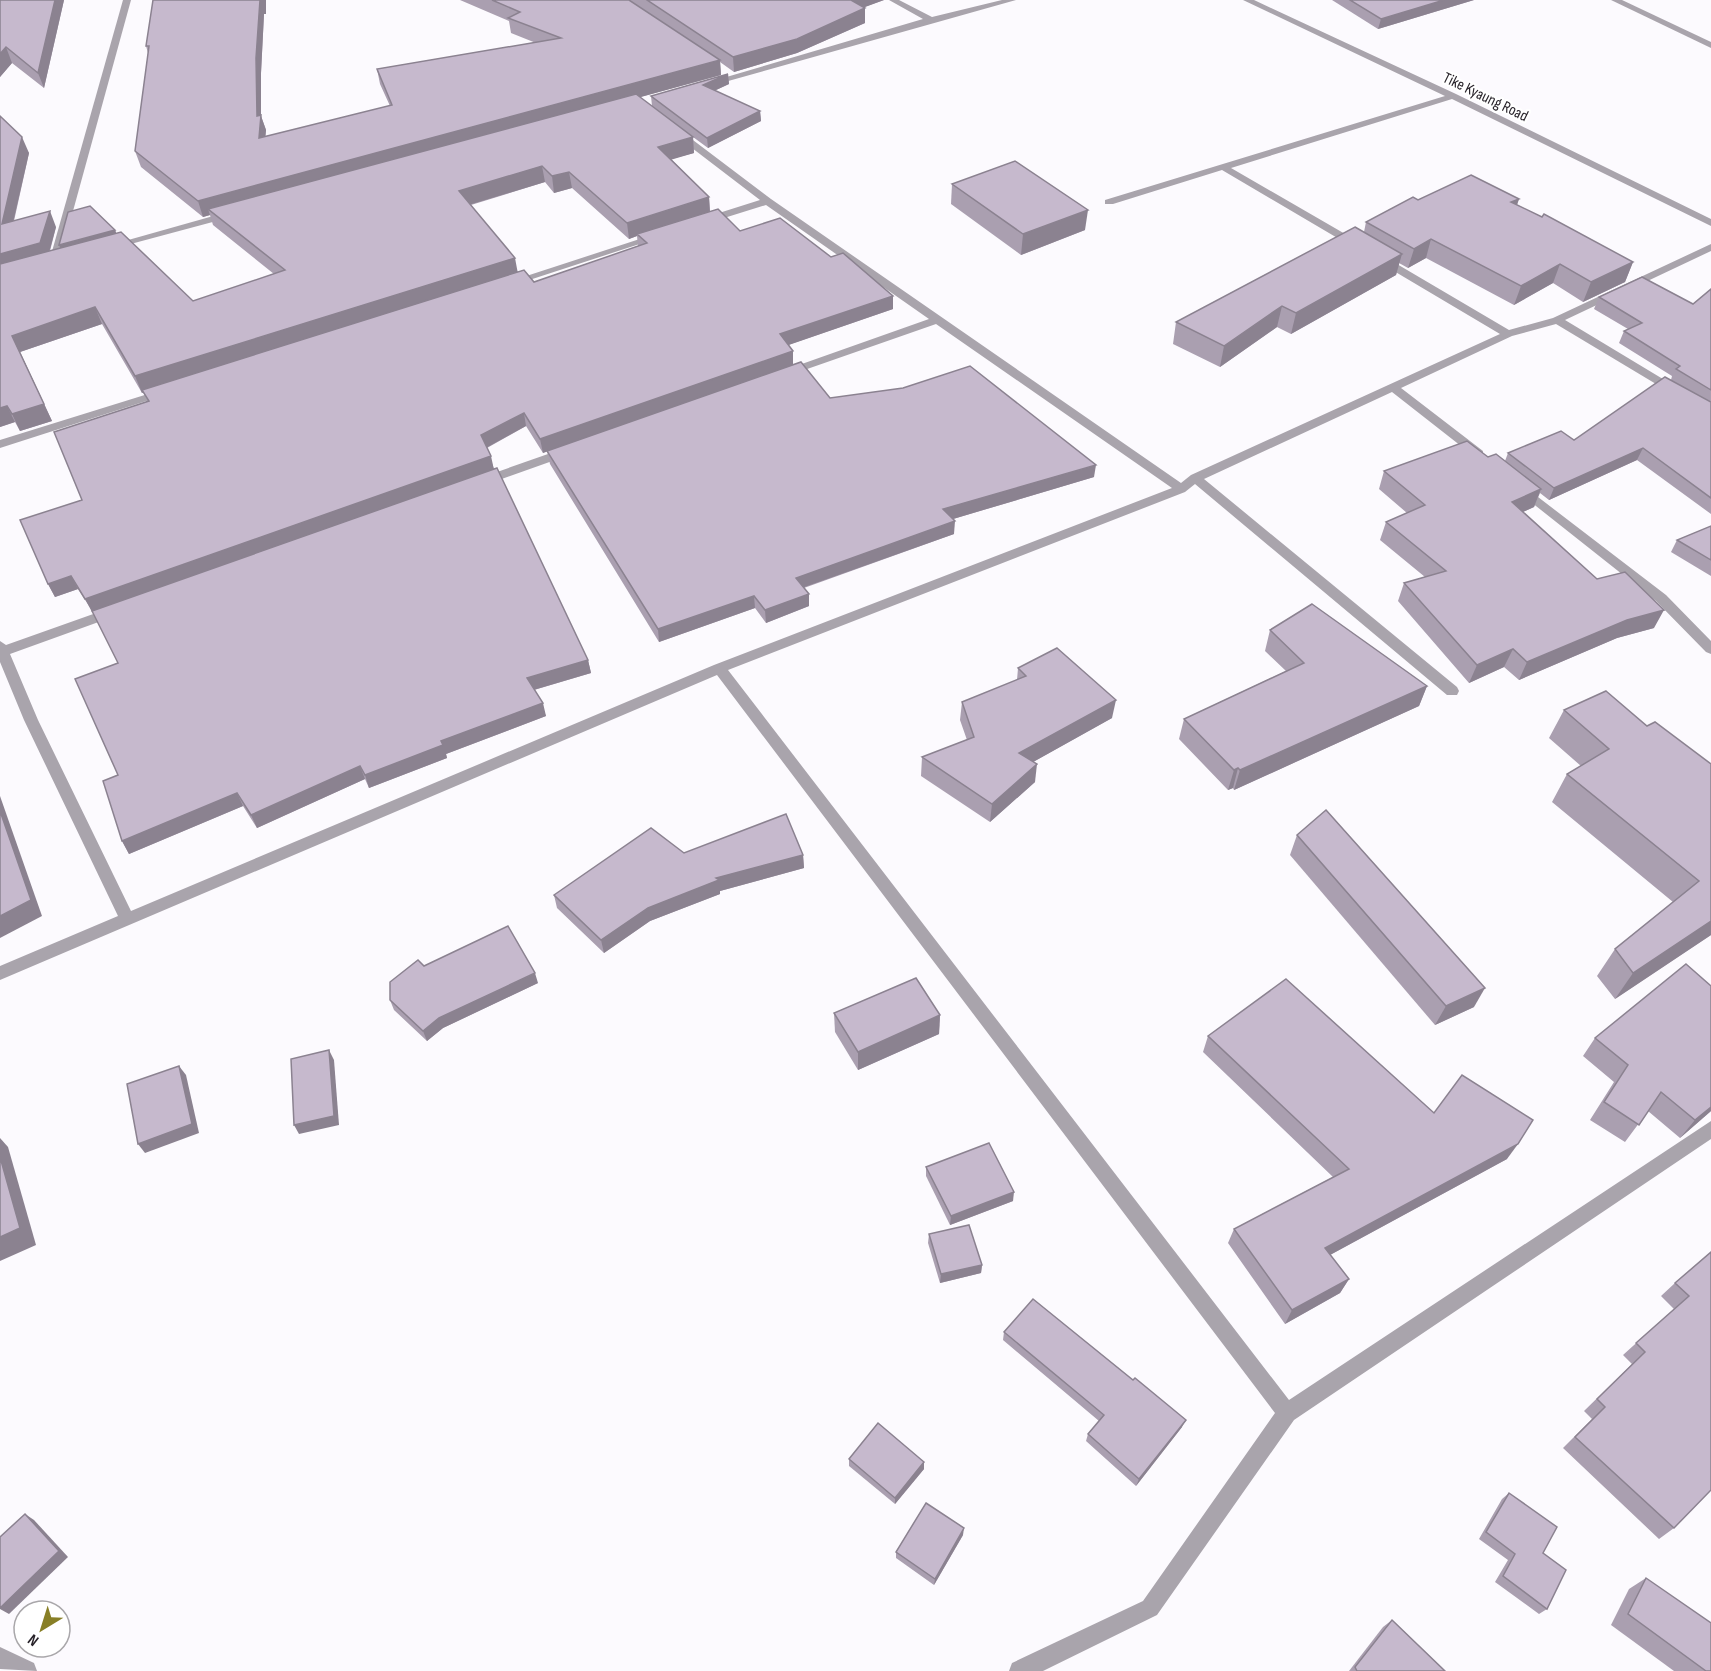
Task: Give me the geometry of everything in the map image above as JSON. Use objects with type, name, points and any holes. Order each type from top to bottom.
[{"type":"street","points":[[54,262],[127,0]]},
{"type":"street","points":[[893,0],[931,20]]},
{"type":"street","points":[[702,86],[931,20],[1012,0]]},
{"type":"street","points":[[1251,2],[1268,0]]},
{"type":"street","points":[[1615,0],[1711,45]]},
{"type":"street","name":"Tike Kyaung Road","points":[[1251,2],[1453,96],[1711,223]]},
{"type":"street","points":[[723,70],[733,77]]},
{"type":"street","points":[[1109,202],[1453,96]]},
{"type":"street","points":[[667,125],[767,201],[1181,489]]},
{"type":"street","points":[[1223,166],[1508,334]]},
{"type":"street","points":[[688,226],[767,201]]},
{"type":"street","points":[[100,250],[238,213]]},
{"type":"street","points":[[496,287],[666,233]]},
{"type":"street","points":[[0,973],[719,668],[1181,489],[1196,478],[1508,334],[1557,320],[1711,247]]},
{"type":"street","points":[[44,265],[66,259]]},
{"type":"street","points":[[768,380],[937,320]]},
{"type":"street","points":[[1557,320],[1711,413]]},
{"type":"street","points":[[0,444],[181,387]]},
{"type":"street","points":[[1393,387],[1486,460]]},
{"type":"street","points":[[464,488],[577,448]]},
{"type":"street","points":[[1196,478],[1452,691]]},
{"type":"street","points":[[1513,482],[1661,598],[1711,648]]},
{"type":"street","points":[[126,608],[1,650],[31,720],[128,920]]},
{"type":"street","points":[[719,668],[1287,1413]]},
{"type":"street","points":[[1020,1671],[1150,1608],[1287,1413],[1711,1129]]},
{"type":"street","points":[[0,1658],[26,1671]]},
{"type":"building","points":[[0,0],[55,0],[38,73],[6,47],[0,54]]},
{"type":"building","points":[[153,0],[260,0],[256,58],[257,116],[261,115],[259,138],[392,105],[377,69],[561,38],[508,18],[520,12],[492,0],[629,0],[720,60],[198,201],[135,151]]},
{"type":"building","points":[[647,0],[851,0],[865,8],[797,39],[733,57]]},
{"type":"building","points":[[1350,0],[1444,0],[1381,19]]},
{"type":"building","points":[[728,74],[703,85],[760,111],[707,138],[651,96]]},
{"type":"building","points":[[636,94],[693,137],[658,147],[709,197],[627,223],[569,172],[552,176],[542,166],[459,191],[515,258],[135,376],[95,307],[12,336],[44,404],[12,414],[7,406],[0,408],[0,264],[121,232],[193,301],[285,270],[208,209]]},
{"type":"building","points":[[0,116],[22,137],[2,224],[50,211],[40,243],[0,254]]},
{"type":"building","points":[[1015,161],[1088,210],[1023,234],[952,184]]},
{"type":"building","points":[[1471,175],[1519,199],[1511,202],[1542,217],[1544,214],[1633,262],[1591,282],[1560,264],[1521,286],[1431,239],[1414,249],[1366,222],[1413,197],[1418,200]]},
{"type":"building","points":[[90,206],[115,230],[59,245],[68,212]]},
{"type":"building","points":[[718,209],[740,231],[780,218],[831,257],[843,253],[893,296],[780,334],[793,351],[540,439],[524,413],[481,435],[491,456],[85,599],[71,576],[48,584],[20,520],[82,500],[54,432],[149,401],[142,390],[524,270],[534,282],[647,243],[637,234]]},
{"type":"building","points":[[1355,227],[1402,254],[1296,313],[1282,306],[1224,346],[1176,322]]},
{"type":"building","points":[[1642,277],[1693,304],[1711,289],[1711,390],[1676,369],[1680,366],[1624,331],[1642,323],[1599,297]]},
{"type":"building","points":[[801,362],[830,398],[903,388],[970,366],[1096,465],[943,509],[955,521],[796,578],[809,594],[765,610],[754,596],[658,629],[547,451]]},
{"type":"building","points":[[1665,377],[1711,402],[1711,498],[1643,448],[1554,488],[1508,453],[1561,431],[1574,440]]},
{"type":"building","points":[[1467,441],[1488,457],[1496,454],[1541,489],[1512,502],[1597,579],[1625,572],[1664,610],[1627,620],[1527,662],[1513,649],[1477,665],[1404,583],[1446,571],[1386,522],[1425,505],[1384,471]]},
{"type":"building","points":[[497,468],[588,660],[527,678],[543,703],[441,741],[443,745],[365,775],[360,766],[251,815],[237,793],[122,841],[103,781],[118,775],[75,679],[118,663],[92,611]]},
{"type":"building","points":[[1711,526],[1711,560],[1677,540]]},
{"type":"building","points":[[1312,604],[1427,686],[1240,770],[1238,768],[1234,770],[1184,719],[1304,663],[1270,630]]},
{"type":"building","points":[[1057,648],[1116,700],[1019,753],[1037,764],[992,804],[922,757],[974,737],[962,702],[1026,676],[1018,668]]},
{"type":"building","points":[[1606,691],[1647,726],[1655,722],[1711,764],[1711,921],[1633,973],[1615,949],[1699,881],[1567,774],[1609,749],[1564,710]]},
{"type":"building","points":[[1326,810],[1485,988],[1446,1006],[1297,835]]},
{"type":"building","points":[[0,811],[31,900],[0,916]]},
{"type":"building","points":[[786,814],[803,855],[716,878],[719,880],[648,908],[601,940],[554,895],[651,828],[684,853]]},
{"type":"building","points":[[508,926],[535,973],[439,1018],[423,1031],[390,1000],[390,982],[418,960],[424,966]]},
{"type":"building","points":[[1686,964],[1711,986],[1711,1107],[1695,1120],[1661,1092],[1639,1125],[1604,1102],[1628,1065],[1595,1038]]},
{"type":"building","points":[[916,978],[940,1015],[858,1052],[834,1013]]},
{"type":"building","points":[[1286,979],[1434,1113],[1462,1075],[1533,1120],[1518,1144],[1325,1248],[1349,1279],[1292,1310],[1234,1229],[1349,1169],[1208,1036]]},
{"type":"building","points":[[329,1050],[334,1116],[294,1125],[291,1059]]},
{"type":"building","points":[[179,1066],[192,1124],[138,1144],[127,1084]]},
{"type":"building","points":[[989,1143],[1014,1192],[951,1216],[926,1167]]},
{"type":"building","points":[[0,1157],[20,1228],[0,1237]]},
{"type":"building","points":[[969,1225],[982,1265],[941,1274],[929,1234]]},
{"type":"building","points":[[1711,1252],[1711,1490],[1674,1528],[1575,1437],[1605,1407],[1597,1399],[1645,1352],[1636,1343],[1689,1296],[1675,1283]]},
{"type":"building","points":[[1033,1299],[1186,1420],[1139,1479],[1088,1434],[1104,1415],[1004,1332]]},
{"type":"building","points":[[878,1423],[924,1462],[895,1498],[849,1459]]},
{"type":"building","points":[[1509,1493],[1557,1527],[1543,1553],[1566,1570],[1547,1609],[1503,1576],[1515,1554],[1486,1532]]},
{"type":"building","points":[[926,1503],[964,1528],[935,1579],[896,1552]]},
{"type":"building","points":[[25,1514],[59,1551],[0,1608],[0,1537]]},
{"type":"building","points":[[1646,1578],[1711,1623],[1711,1671],[1706,1671],[1628,1614]]},
{"type":"building","points":[[1392,1620],[1445,1671],[1357,1671],[1355,1667]]}]
